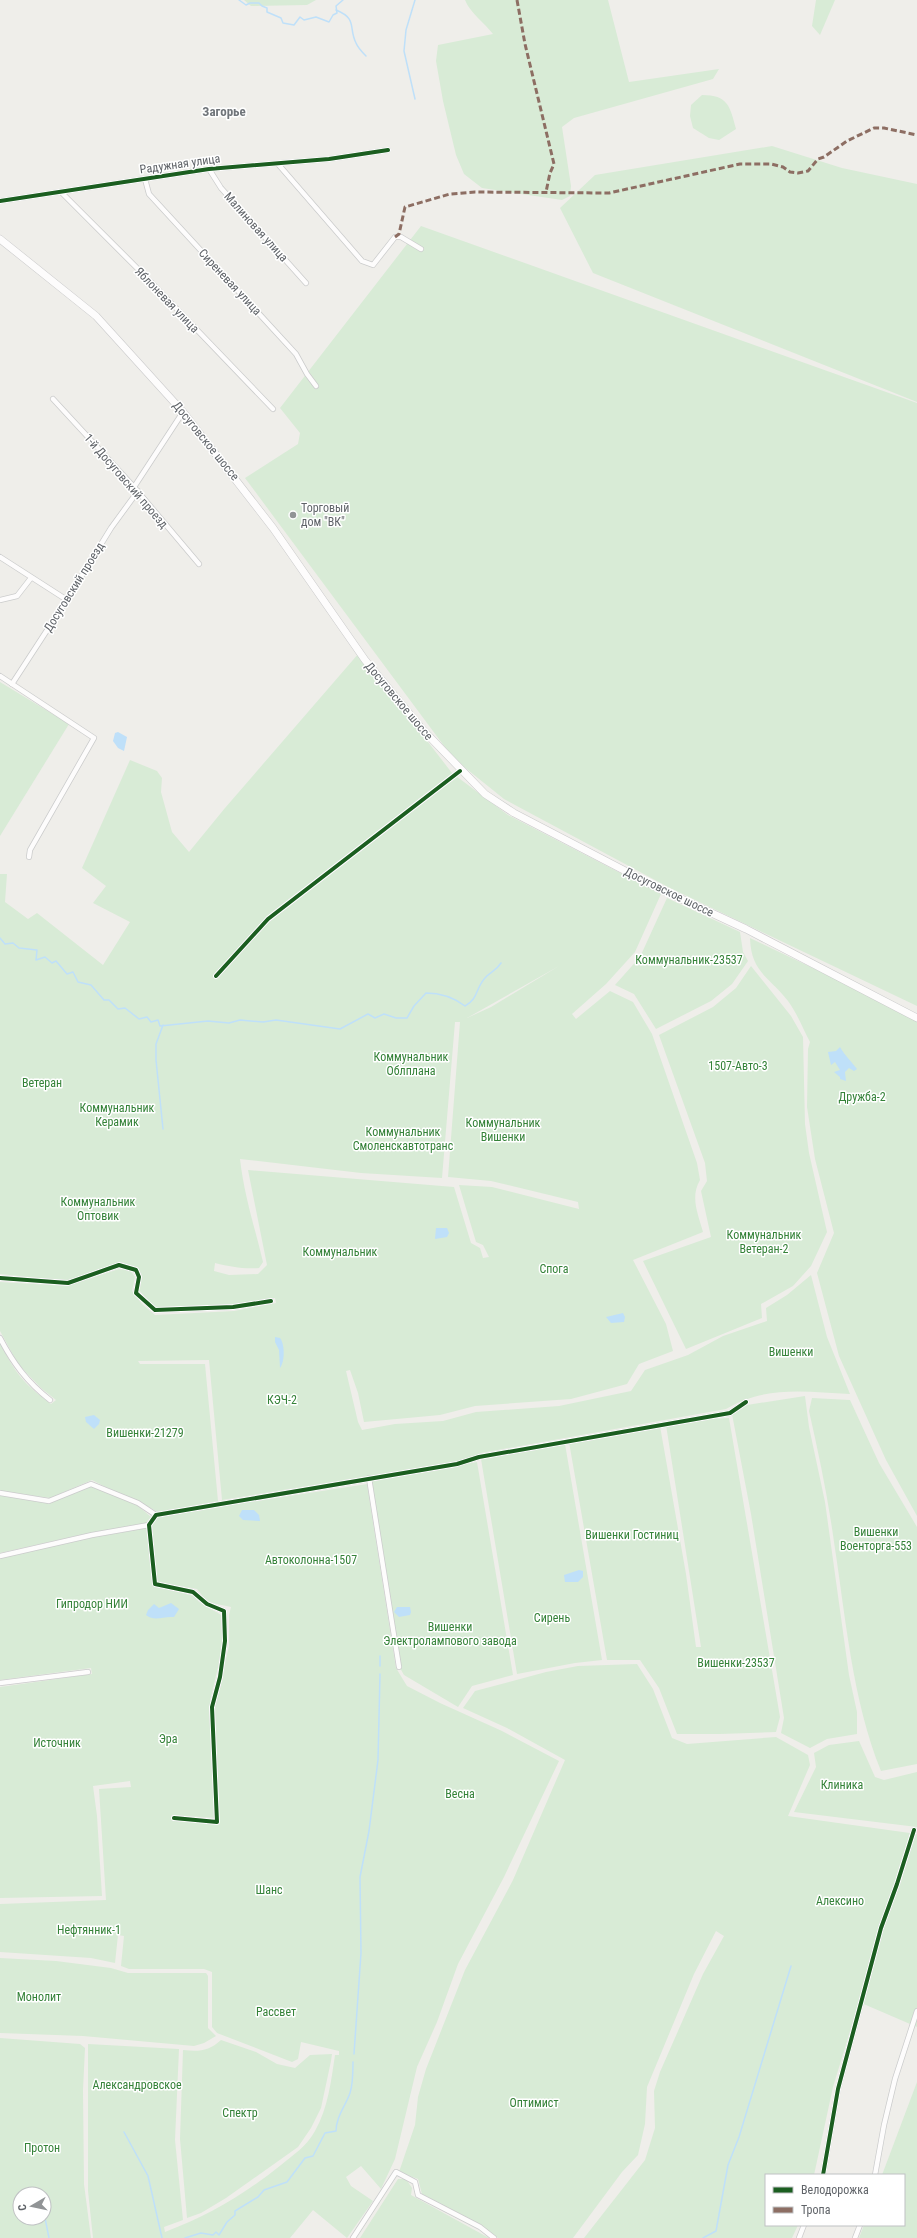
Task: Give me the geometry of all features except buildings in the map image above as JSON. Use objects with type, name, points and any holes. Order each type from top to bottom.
[{"type":"main road","name":"Досуговское шоссе","points":[[0,239],[96,316],[183,412],[256,505],[365,660],[460,771],[485,794],[514,813],[664,891],[746,929],[917,1018]]},
{"type":"street","name":"Радужная улица","points":[[0,201],[209,169],[278,164],[388,150]]},
{"type":"street","points":[[278,164],[362,261],[373,265],[396,237],[401,237],[421,249]]},
{"type":"street","name":"Малиновая улица","points":[[209,169],[221,188],[306,282]]},
{"type":"street","name":"Сиреневая улица","points":[[145,179],[149,194],[296,354],[306,374],[316,386]]},
{"type":"street","name":"Яблоневая улица","points":[[61,192],[150,281],[273,409]]},
{"type":"street","name":"1-й Досуговский проезд","points":[[53,399],[136,489],[199,564]]},
{"type":"street","name":"Досуговский проезд","points":[[12,684],[67,600],[183,412]]},
{"type":"street","points":[[0,557],[67,600]]},
{"type":"street","points":[[0,600],[17,596],[31,578]]},
{"type":"street","points":[[0,676],[94,738],[30,850],[29,857]]},
{"type":"street","points":[[216,976],[268,919],[460,771]]},
{"type":"street","points":[[0,1278],[68,1283],[119,1265],[136,1270],[139,1277],[136,1293],[155,1310],[233,1307],[271,1301]]},
{"type":"street","points":[[0,1338],[13,1363],[35,1388],[50,1400]]},
{"type":"street","points":[[0,1493],[50,1501],[91,1484],[138,1503],[156,1515],[457,1464],[479,1457],[730,1413],[746,1402]]},
{"type":"street","points":[[369,1478],[399,1668]]},
{"type":"street","points":[[156,1515],[149,1525],[155,1584],[193,1592],[207,1604],[224,1611],[224,1655],[212,1707],[217,1822],[174,1818]]},
{"type":"street","points":[[0,1556],[92,1535],[149,1525]]},
{"type":"street","points":[[0,1683],[88,1672]]},
{"type":"street","points":[[823,2174],[842,2074],[881,1928],[914,1830]]},
{"type":"street","points":[[876,2174],[884,2125],[895,2079],[917,2011]]},
{"type":"street","points":[[353,2238],[396,2172],[415,2182],[418,2195],[480,2227],[494,2238]]},
{"type":"street","points":[[799,2238],[804,2226]]},
{"type":"street","points":[[855,2238],[860,2226]]},
{"type":"green space","points":[[244,0],[316,0],[307,5],[251,6]]},
{"type":"green space","points":[[465,0],[608,0],[629,82],[719,69],[713,79],[574,118],[562,127],[571,186],[570,196],[562,200],[482,188],[464,174],[456,155],[443,101],[436,61],[438,45],[493,34],[470,9]]},
{"type":"green space","points":[[816,0],[835,0],[820,35],[812,26]]},
{"type":"green space","points":[[702,95],[717,97],[723,100],[732,114],[736,129],[719,140],[709,138],[693,128],[690,116],[691,105]]},
{"type":"green space","points":[[772,146],[842,168],[917,184],[917,402],[593,273],[560,208],[595,175]]},
{"type":"green space","points":[[421,226],[917,403],[917,1006],[668,887],[504,799],[453,758],[245,478],[298,444],[300,433],[280,408]]},
{"type":"green space","points":[[359,653],[452,773],[508,815],[661,894],[635,952],[606,984],[572,1014],[576,1019],[610,991],[633,1002],[652,1034],[697,1163],[700,1180],[697,1186],[695,1199],[703,1232],[633,1260],[666,1324],[673,1351],[639,1364],[627,1384],[571,1399],[475,1406],[440,1415],[364,1422],[358,1393],[350,1370],[346,1371],[358,1422],[362,1430],[395,1424],[443,1421],[476,1412],[559,1406],[631,1391],[645,1370],[688,1355],[723,1336],[767,1321],[766,1308],[787,1295],[811,1275],[827,1337],[850,1394],[802,1392],[771,1393],[741,1401],[726,1409],[481,1453],[466,1460],[222,1500],[209,1360],[138,1361],[140,1364],[205,1364],[218,1501],[158,1512],[92,1480],[50,1498],[0,1491],[0,1343],[11,1363],[27,1384],[51,1404],[56,1400],[41,1388],[18,1364],[0,1331],[0,1282],[67,1286],[119,1269],[130,1270],[135,1277],[132,1291],[142,1304],[155,1315],[234,1311],[276,1303],[275,1298],[227,1306],[156,1309],[138,1289],[140,1275],[137,1268],[119,1263],[66,1281],[0,1274],[0,874],[7,874],[5,902],[28,919],[37,913],[103,965],[130,922],[93,903],[106,886],[82,868],[130,760],[157,771],[162,778],[161,792],[172,832],[189,852],[225,808]],"holes":[[[559,966],[491,1007],[467,1018]],[[455,1022],[460,1022],[448,1177],[491,1181],[578,1202],[579,1209],[492,1187],[459,1185],[476,1242],[483,1245],[489,1257],[483,1258],[480,1248],[471,1243],[454,1187],[248,1170],[267,1265],[258,1274],[229,1275],[214,1271],[215,1263],[226,1266],[259,1268],[263,1262],[247,1198],[240,1159],[361,1173],[442,1178]]]},
{"type":"green space","points":[[0,682],[69,724],[0,836]]},
{"type":"green space","name":"Коммунальник-23537","points":[[667,898],[740,932],[743,952],[748,961],[732,984],[711,1001],[656,1029],[634,994],[615,985],[640,957]]},
{"type":"green space","name":"Дружба-2","points":[[750,938],[917,1018],[917,1516],[886,1460],[839,1356],[817,1273],[834,1233],[815,1159],[807,1107],[808,1049],[810,1042],[788,1001],[758,967],[751,950]]},
{"type":"green space","points":[[751,966],[791,1016],[803,1037],[805,1124],[809,1153],[827,1232],[811,1266],[793,1286],[761,1304],[762,1318],[686,1349],[643,1261],[711,1237],[701,1191],[707,1181],[705,1163],[659,1035],[713,1007],[736,988]]},
{"type":"green space","points":[[805,1396],[809,1427],[825,1502],[849,1675],[857,1712],[857,1734],[827,1739],[810,1748],[781,1733],[784,1718],[751,1514],[732,1414],[747,1405]]},
{"type":"green space","name":"Вишенки Военторга-553","points":[[812,1398],[850,1400],[879,1463],[917,1527],[917,1764],[881,1771],[871,1744],[863,1716],[846,1629],[832,1526],[809,1411]]},
{"type":"green space","points":[[729,1418],[780,1717],[776,1732],[677,1734],[659,1688],[640,1660],[607,1660],[569,1442],[660,1426],[686,1574],[696,1647],[701,1647],[666,1425],[707,1419]]},
{"type":"green space","name":"Сирень","points":[[565,1444],[602,1660],[575,1663],[517,1674],[481,1459]]},
{"type":"green space","name":"Вишенки Электролампового завода","points":[[477,1462],[513,1675],[472,1686],[458,1707],[404,1675],[400,1668],[371,1481]]},
{"type":"green space","points":[[367,1484],[396,1668],[407,1686],[440,1703],[502,1731],[559,1761],[504,1877],[458,1964],[437,2022],[417,2067],[395,2159],[381,2189],[361,2166],[346,2177],[351,2186],[373,2201],[347,2238],[313,2210],[290,2238],[93,2238],[88,2191],[88,2044],[179,2049],[175,2140],[183,2220],[164,2227],[165,2232],[196,2219],[240,2195],[267,2176],[304,2146],[315,2131],[323,2113],[335,2055],[339,2055],[339,2051],[301,2042],[298,2059],[292,2062],[217,2033],[212,2027],[212,1972],[204,1969],[129,1969],[121,1966],[124,1936],[118,1935],[115,1963],[91,1958],[0,1952],[0,1904],[106,1900],[99,1789],[131,1787],[130,1781],[93,1786],[97,1816],[102,1896],[0,1898],[0,1687],[92,1674],[91,1668],[0,1680],[0,1558],[89,1538],[146,1528],[154,1586],[194,1596],[203,1605],[221,1615],[223,1646],[210,1701],[215,1818],[172,1815],[173,1819],[219,1824],[215,1704],[229,1646],[229,1615],[231,1607],[207,1602],[197,1589],[157,1582],[152,1525],[159,1516]]},
{"type":"green space","points":[[90,1486],[136,1504],[151,1517],[144,1525],[80,1535],[0,1553],[0,1495],[50,1503]]},
{"type":"green space","points":[[637,1664],[653,1689],[672,1738],[687,1744],[776,1737],[808,1755],[810,1765],[788,1816],[917,1834],[917,2027],[859,2002],[833,2087],[814,2174],[765,2174],[765,2226],[798,2226],[792,2238],[584,2238],[645,2160],[655,2128],[654,2091],[660,2072],[703,1974],[724,1936],[716,1931],[694,1974],[647,2087],[645,2124],[638,2155],[622,2172],[573,2238],[498,2238],[482,2226],[422,2194],[418,2179],[399,2172],[415,2125],[418,2097],[426,2069],[465,1970],[513,1880],[565,1760],[507,1728],[463,1708],[475,1691],[546,1672],[578,1666]]},
{"type":"green space","name":"Клиника","points":[[859,1741],[875,1777],[884,1780],[917,1772],[917,1827],[794,1812],[816,1767],[814,1753],[829,1745]]},
{"type":"green space","name":"Монолит","points":[[0,1958],[56,1961],[111,1968],[128,1973],[206,1973],[208,1976],[208,2028],[216,2036],[204,2043],[194,2046],[83,2036],[0,2033]]},
{"type":"green space","name":"Протон","points":[[0,2038],[80,2044],[85,2048],[83,2090],[84,2184],[91,2238],[0,2238]]},
{"type":"green space","name":"Спектр","points":[[221,2040],[256,2052],[277,2064],[295,2068],[310,2055],[332,2054],[331,2061],[321,2108],[311,2128],[298,2147],[226,2198],[201,2213],[187,2218],[180,2139],[183,2050],[194,2051],[208,2049]]},
{"type":"green space","points":[[917,2082],[917,2238],[859,2238],[864,2226],[905,2226],[905,2174],[882,2174]]},
{"type":"green space","points":[[398,2179],[406,2179],[412,2188],[411,2195],[489,2238],[360,2238]]},
{"type":"water","points":[[118,732],[127,737],[124,751],[118,748],[113,741],[115,733]]},
{"type":"water","points":[[840,1047],[857,1069],[854,1071],[849,1068],[845,1072],[846,1081],[840,1079],[840,1077],[834,1072],[840,1070],[835,1062],[831,1065],[828,1052],[836,1051]]},
{"type":"water","points":[[436,1228],[447,1228],[449,1233],[447,1237],[435,1239]]},
{"type":"water","points":[[623,1313],[625,1317],[624,1322],[611,1323],[606,1317]]},
{"type":"water","points":[[275,1337],[280,1338],[284,1349],[283,1362],[280,1368],[279,1350],[275,1342]]},
{"type":"water","points":[[94,1415],[100,1420],[99,1424],[94,1429],[86,1422],[85,1417]]},
{"type":"water","points":[[242,1510],[254,1510],[259,1515],[260,1521],[243,1520],[239,1516]]},
{"type":"water","points":[[579,1570],[583,1571],[583,1577],[578,1582],[565,1582],[564,1575]]},
{"type":"water","points":[[171,1603],[179,1609],[174,1617],[153,1618],[146,1615],[148,1610],[154,1604],[159,1608]]},
{"type":"water","points":[[397,1607],[410,1607],[410,1615],[399,1617],[394,1612]]},
{"type":"waterway","points":[[239,0],[246,5],[250,3],[259,3],[267,8],[267,12],[281,18],[283,23],[294,25],[300,17],[304,20],[316,17],[329,22],[333,15],[337,13],[336,6],[343,0]]},
{"type":"waterway","points":[[415,0],[406,30],[404,51],[415,99]]},
{"type":"waterway","points":[[336,10],[343,13],[350,20],[356,43],[366,56]]},
{"type":"waterway","points":[[0,938],[5,944],[13,943],[19,948],[37,950],[36,960],[45,957],[52,963],[56,961],[67,974],[73,972],[78,982],[91,985],[104,1000],[109,1000],[118,1009],[125,1008],[139,1019],[147,1017],[151,1022],[158,1020],[160,1026],[208,1021],[229,1023],[240,1020],[263,1022],[276,1020],[340,1029],[368,1014],[375,1018],[384,1014],[396,1018],[407,1018],[414,1006],[426,993],[446,996],[465,1006],[473,1000],[485,978],[501,963]]},
{"type":"waterway","points":[[163,1025],[156,1044],[156,1060],[163,1129]]},
{"type":"waterway","points":[[380,1656],[380,1666]]},
{"type":"waterway","points":[[354,2054],[361,1953],[360,1877],[369,1831],[378,1760],[380,1674]]},
{"type":"waterway","points":[[703,2238],[716,2231],[728,2165],[739,2137],[791,1966]]},
{"type":"waterway","points":[[185,2238],[201,2233],[213,2235],[216,2232],[219,2235],[227,2222],[235,2215],[235,2211],[258,2197],[264,2190],[287,2182],[305,2158],[313,2156],[325,2133],[336,2131],[339,2117],[351,2089],[353,2062]]},
{"type":"waterway","points":[[124,2132],[148,2176],[162,2238]]},
{"type":"waterway","points":[[47,2226],[49,2238]]},
{"type":"marked path","points":[[517,0],[525,44],[554,164],[550,173],[546,192]]},
{"type":"marked path","points":[[395,237],[399,234],[405,207],[450,194],[475,192],[609,193],[740,164],[771,164],[783,167],[790,172],[798,173],[808,171],[818,159],[824,157],[847,141],[874,128],[884,128],[917,135]]},
{"type":"cycle path","points":[[0,201],[209,169],[329,159],[388,150]]},
{"type":"cycle path","points":[[216,976],[268,919],[460,771]]},
{"type":"cycle path","points":[[0,1278],[68,1283],[119,1265],[136,1270],[139,1277],[136,1293],[155,1310],[233,1307],[271,1301]]},
{"type":"cycle path","points":[[174,1818],[217,1822],[212,1707],[220,1677],[225,1641],[224,1611],[207,1604],[193,1592],[155,1584],[149,1525],[156,1515],[457,1464],[479,1457],[730,1413],[746,1402]]},
{"type":"cycle path","points":[[823,2174],[838,2089],[881,1928],[914,1830]]},
{"type":"place","name":"Торговый дом \"ВК\"","points":[[293,515]]},
{"type":"district","name":"Загорье","points":[[224,111]]},
{"type":"park label","name":"Коммунальник Облплана","points":[[411,1064]]},
{"type":"park label","name":"1507-Авто-3","points":[[738,1066]]},
{"type":"park label","name":"Ветеран","points":[[42,1083]]},
{"type":"park label","name":"Коммунальник Керамик","points":[[117,1115]]},
{"type":"park label","name":"Коммунальник Вишенки","points":[[503,1130]]},
{"type":"park label","name":"Коммунальник Смоленскавтотранс","points":[[403,1139]]},
{"type":"park label","name":"Коммунальник Оптовик","points":[[98,1209]]},
{"type":"park label","name":"Коммунальник Ветеран-2","points":[[764,1242]]},
{"type":"park label","name":"Коммунальник","points":[[340,1252]]},
{"type":"park label","name":"Спога","points":[[554,1269]]},
{"type":"park label","name":"Вишенки","points":[[791,1352]]},
{"type":"park label","name":"КЭЧ-2","points":[[282,1400]]},
{"type":"park label","name":"Вишенки-21279","points":[[145,1433]]},
{"type":"park label","name":"Вишенки Гостиниц","points":[[632,1535]]},
{"type":"park label","name":"Автоколонна-1507","points":[[311,1560]]},
{"type":"park label","name":"Гипродор НИИ","points":[[92,1604]]},
{"type":"park label","name":"Вишенки-23537","points":[[736,1663]]},
{"type":"park label","name":"Эра","points":[[168,1739]]},
{"type":"park label","name":"Источник","points":[[57,1743]]},
{"type":"park label","name":"Весна","points":[[460,1794]]},
{"type":"park label","name":"Шанс","points":[[269,1890]]},
{"type":"park label","name":"Алексино","points":[[840,1901]]},
{"type":"park label","name":"Нефтянник-1","points":[[89,1930]]},
{"type":"park label","name":"Рассвет","points":[[276,2012]]},
{"type":"park label","name":"Александровское","points":[[137,2085]]},
{"type":"park label","name":"Оптимист","points":[[534,2103]]}]
